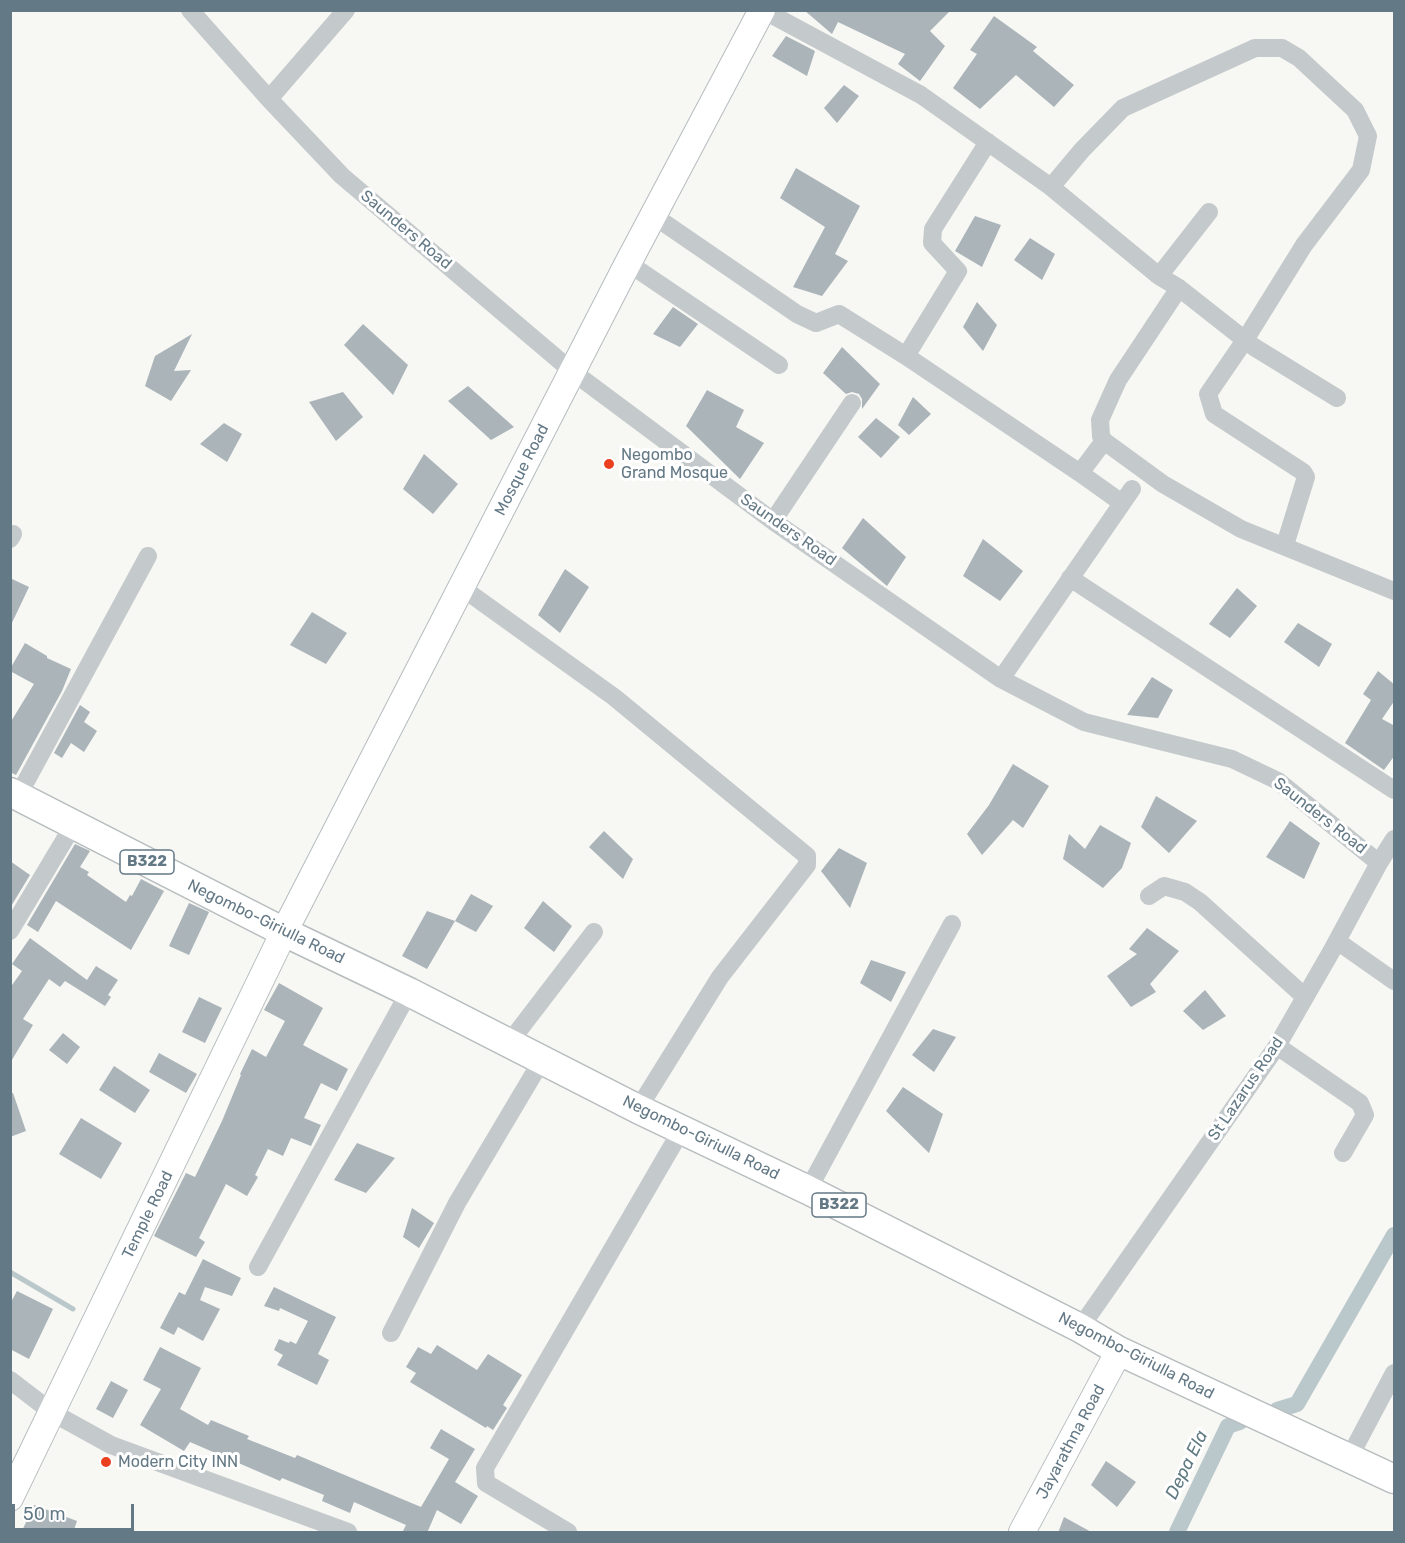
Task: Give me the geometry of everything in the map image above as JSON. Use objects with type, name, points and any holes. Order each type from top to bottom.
[{"type":"main road","name":"Negombo-Giriulla Road","points":[[14,794],[638,1109],[808,1190],[1080,1328],[1119,1351],[1395,1479]]},
{"type":"street","name":"Saunders Road","points":[[190,10],[269,99],[342,176],[573,372],[773,521],[1001,679],[1084,722],[1232,759],[1278,781],[1379,862]]},
{"type":"street","points":[[269,99],[346,10]]},
{"type":"street","points":[[762,10],[921,95],[1051,187],[1159,276],[1179,288],[1245,340],[1337,398]]},
{"type":"street","name":"Mosque Road","points":[[284,932],[628,263],[762,10]]},
{"type":"street","points":[[1051,187],[1082,150],[1123,108],[1255,48],[1282,48],[1299,58],[1355,110],[1368,136],[1361,170],[1304,245],[1245,340],[1208,394],[1214,414],[1303,472],[1306,477],[1285,545]]},
{"type":"street","points":[[906,356],[958,272],[932,243],[933,229],[988,142]]},
{"type":"street","points":[[1159,276],[1209,212]]},
{"type":"street","points":[[654,216],[798,314],[816,323],[839,314],[1080,472],[1127,496],[1001,679]]},
{"type":"street","points":[[628,263],[779,365]]},
{"type":"street","points":[[1179,288],[1118,380],[1100,420],[1101,435],[1104,441],[1163,484],[1242,529],[1395,591]]},
{"type":"street","points":[[773,521],[852,403]]},
{"type":"street","points":[[1080,472],[1104,441]]},
{"type":"street","points":[[14,794],[148,556]]},
{"type":"street","points":[[1070,578],[1395,790]]},
{"type":"street","points":[[461,586],[614,697],[807,856],[807,865],[720,977],[638,1109]]},
{"type":"street","points":[[10,932],[74,824]]},
{"type":"street","name":"St Lazarus Road","points":[[1080,1328],[1277,1047],[1379,862],[1395,839]]},
{"type":"street","points":[[1149,896],[1164,886],[1185,892],[1200,902],[1305,997]]},
{"type":"street","points":[[808,1190],[952,924]]},
{"type":"street","name":"Temple Road","points":[[10,1498],[284,932]]},
{"type":"street","points":[[509,1043],[594,932]]},
{"type":"street","points":[[1337,941],[1395,981]]},
{"type":"street","points":[[258,1267],[409,992]]},
{"type":"street","points":[[1277,1047],[1360,1103],[1365,1115],[1343,1153]]},
{"type":"street","points":[[391,1333],[457,1203],[542,1060]]},
{"type":"street","points":[[568,1533],[486,1483],[485,1468],[681,1129]]},
{"type":"street","name":"Jayarathna Road","points":[[1022,1533],[1119,1351]]},
{"type":"street","points":[[1348,1458],[1395,1373]]},
{"type":"street","points":[[10,1380],[53,1413],[111,1445],[348,1533]]},
{"type":"building","points":[[804,10],[951,10],[930,31],[945,46],[920,81],[898,64],[905,54],[838,22],[832,34]]},
{"type":"building","points":[[994,16],[1037,47],[1033,51],[1074,85],[1054,107],[1016,75],[980,109],[953,88],[977,54],[970,50]]},
{"type":"building","points":[[786,36],[815,51],[807,76],[772,56]]},
{"type":"building","points":[[844,85],[859,96],[837,123],[824,108]]},
{"type":"building","points":[[796,168],[860,206],[835,254],[848,261],[822,296],[793,287],[825,227],[780,198]]},
{"type":"building","points":[[975,216],[1001,225],[982,267],[955,251]]},
{"type":"building","points":[[1030,238],[1055,254],[1042,280],[1014,260]]},
{"type":"building","points":[[977,302],[997,325],[983,351],[963,327]]},
{"type":"building","points":[[673,307],[698,324],[680,347],[653,334]]},
{"type":"building","points":[[363,324],[408,365],[393,395],[344,345]]},
{"type":"building","points":[[192,334],[174,371],[191,370],[171,401],[145,386],[155,356]]},
{"type":"building","points":[[842,347],[880,384],[862,409],[862,399],[859,394],[852,392],[846,394],[823,373]]},
{"type":"building","points":[[468,386],[514,427],[491,440],[448,401]]},
{"type":"building","points":[[707,390],[744,410],[736,427],[764,443],[740,479],[686,426]]},
{"type":"building","points":[[343,392],[363,417],[336,441],[309,402]]},
{"type":"building","points":[[913,397],[931,414],[909,435],[898,425]]},
{"type":"building","points":[[876,418],[900,437],[881,458],[858,437]]},
{"type":"building","points":[[224,423],[242,434],[227,462],[200,444]]},
{"type":"building","points":[[424,454],[458,484],[433,514],[403,489]]},
{"type":"building","points":[[863,518],[906,557],[887,586],[842,548]]},
{"type":"building","points":[[983,539],[1023,571],[1000,601],[963,576]]},
{"type":"building","points":[[565,569],[589,587],[560,633],[538,615]]},
{"type":"building","points":[[10,578],[29,587],[10,627]]},
{"type":"building","points":[[1237,588],[1257,606],[1230,638],[1209,624]]},
{"type":"building","points":[[312,612],[347,633],[326,664],[290,645]]},
{"type":"building","points":[[1298,623],[1332,644],[1319,667],[1284,642]]},
{"type":"building","points":[[25,643],[47,658],[71,669],[62,691],[16,775],[10,772],[10,723],[34,684],[10,669]]},
{"type":"building","points":[[1378,671],[1395,685],[1395,700],[1382,719],[1395,726],[1395,755],[1384,770],[1345,743],[1371,700],[1363,694]]},
{"type":"building","points":[[1152,677],[1173,690],[1158,718],[1127,715]]},
{"type":"building","points":[[80,705],[90,712],[84,722],[97,731],[84,752],[71,743],[62,758],[54,753]]},
{"type":"building","points":[[1013,764],[1049,786],[1023,828],[1013,820],[982,855],[967,834],[989,805]]},
{"type":"building","points":[[1156,796],[1197,821],[1169,853],[1141,827]]},
{"type":"building","points":[[1290,821],[1320,843],[1304,879],[1266,857]]},
{"type":"building","points":[[1100,825],[1131,843],[1122,868],[1103,888],[1063,859],[1069,834],[1085,849]]},
{"type":"building","points":[[604,831],[633,859],[623,879],[589,847]]},
{"type":"building","points":[[75,844],[90,851],[80,867],[89,872],[87,875],[126,902],[141,879],[164,891],[131,950],[56,901],[38,932],[27,925]]},
{"type":"building","points":[[839,848],[867,863],[850,908],[821,871]]},
{"type":"building","points":[[10,861],[30,875],[10,908]]},
{"type":"building","points":[[471,894],[493,906],[476,932],[455,921]]},
{"type":"building","points":[[543,901],[572,926],[554,952],[524,928]]},
{"type":"building","points":[[189,903],[209,912],[189,955],[169,946]]},
{"type":"building","points":[[427,911],[455,921],[427,969],[402,956]]},
{"type":"building","points":[[1147,928],[1179,951],[1150,984],[1156,992],[1131,1007],[1107,976],[1137,954],[1129,949]]},
{"type":"building","points":[[30,938],[87,980],[96,966],[118,980],[108,995],[111,997],[105,1006],[65,981],[60,987],[49,979],[23,1019],[33,1025],[10,1063],[10,988],[22,971],[12,964]]},
{"type":"building","points":[[871,960],[906,972],[891,1002],[860,983]]},
{"type":"building","points":[[279,983],[323,1008],[303,1045],[348,1069],[337,1091],[321,1083],[304,1118],[321,1125],[311,1146],[291,1138],[283,1156],[268,1149],[255,1175],[258,1177],[247,1196],[226,1184],[199,1238],[205,1242],[196,1257],[154,1236],[186,1173],[195,1177],[222,1121],[252,1049],[266,1057],[285,1021],[264,1010]]},
{"type":"building","points":[[1205,990],[1226,1016],[1203,1030],[1183,1011]]},
{"type":"building","points":[[199,997],[222,1008],[205,1043],[182,1032]]},
{"type":"building","points":[[933,1029],[956,1037],[934,1072],[912,1055]]},
{"type":"building","points":[[63,1033],[80,1047],[67,1064],[49,1050]]},
{"type":"building","points":[[159,1053],[197,1074],[186,1093],[149,1072]]},
{"type":"building","points":[[114,1066],[150,1090],[135,1113],[99,1090]]},
{"type":"building","points":[[903,1087],[943,1114],[929,1153],[886,1111]]},
{"type":"building","points":[[10,1093],[13,1093],[26,1131],[10,1137]]},
{"type":"building","points":[[81,1118],[122,1143],[101,1179],[59,1154]]},
{"type":"building","points":[[357,1143],[395,1158],[366,1193],[334,1180]]},
{"type":"building","points":[[412,1208],[434,1223],[419,1248],[403,1237]]},
{"type":"building","points":[[203,1259],[241,1278],[232,1296],[205,1287],[200,1300],[220,1309],[203,1341],[178,1327],[174,1335],[160,1328],[179,1292],[185,1295]]},
{"type":"building","points":[[274,1287],[336,1317],[318,1354],[329,1360],[317,1385],[277,1365],[283,1355],[274,1350],[279,1339],[296,1344],[308,1321],[280,1308],[279,1311],[264,1306]]},
{"type":"building","points":[[17,1291],[53,1309],[29,1359],[10,1349],[10,1304]]},
{"type":"building","points":[[437,1345],[477,1370],[488,1354],[522,1375],[503,1405],[507,1408],[493,1430],[410,1382],[416,1373],[406,1367],[418,1347],[431,1354]]},
{"type":"building","points":[[160,1347],[201,1368],[180,1409],[208,1425],[211,1420],[249,1436],[247,1439],[295,1458],[297,1455],[421,1507],[449,1459],[430,1448],[441,1429],[475,1449],[455,1482],[478,1496],[461,1524],[437,1510],[427,1533],[402,1533],[406,1525],[354,1502],[350,1513],[322,1501],[324,1495],[282,1478],[280,1481],[190,1442],[184,1451],[140,1425],[161,1389],[143,1380]]},
{"type":"building","points":[[111,1381],[128,1390],[113,1418],[96,1409]]},
{"type":"building","points":[[1106,1461],[1136,1482],[1117,1507],[1091,1485]]},
{"type":"building","points":[[34,1505],[77,1521],[73,1533],[21,1533]]},
{"type":"building","points":[[1064,1517],[1093,1533],[1058,1533]]},
{"type":"waterway","points":[[1277,1410],[1297,1404],[1394,1235]]},
{"type":"waterway","points":[[10,1272],[73,1309]]},
{"type":"waterway","name":"Depa Ela","points":[[1177,1532],[1228,1426],[1240,1422]]},
{"type":"place","name":"Negombo Grand Mosque","points":[[609,464]]},
{"type":"place","name":"Modern City INN","points":[[106,1462]]}]
